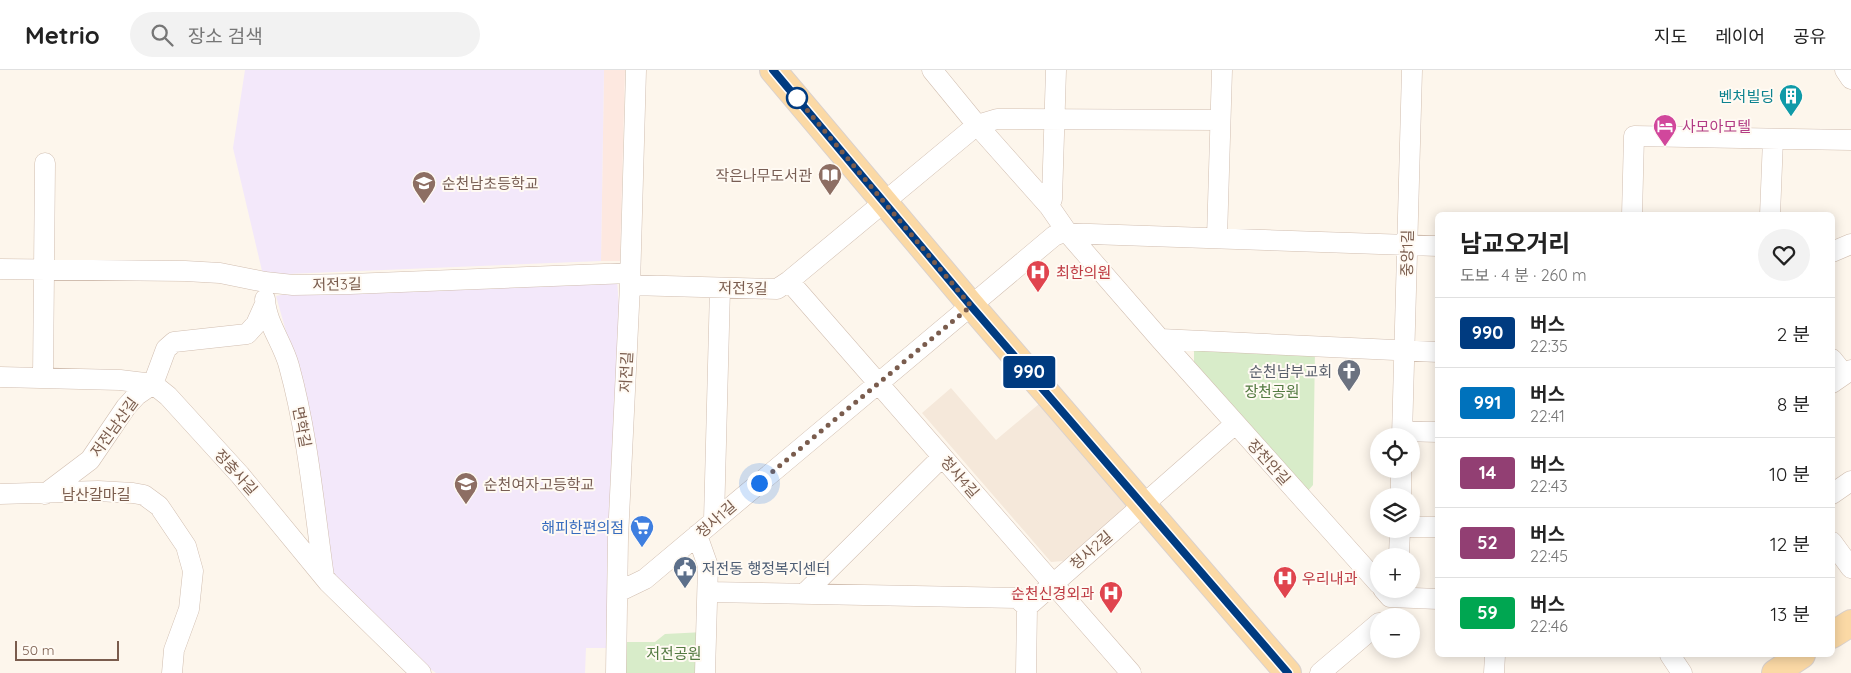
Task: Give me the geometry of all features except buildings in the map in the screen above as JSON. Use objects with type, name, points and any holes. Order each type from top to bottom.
[{"type":"main road","points":[[773,70],[971,306],[1288,673]]},
{"type":"main road","points":[[1835,633],[1851,623]]},
{"type":"main road","points":[[1775,673],[1799,657]]},
{"type":"street","name":"저전길","points":[[616,673],[636,70]]},
{"type":"street","name":"장천안길","points":[[932,70],[1160,339],[1370,574]]},
{"type":"street","points":[[1049,206],[1052,198],[1056,70]]},
{"type":"street","points":[[1217,238],[1222,70]]},
{"type":"street","name":"중앙1길","points":[[1402,428],[1412,70]]},
{"type":"street","points":[[1845,70],[1851,79]]},
{"type":"street","points":[[977,125],[997,119],[1054,117],[1220,120]]},
{"type":"street","name":"저전3길","points":[[0,269],[186,271],[220,273],[264,282],[293,285],[630,279],[720,288],[777,289],[977,125]]},
{"type":"street","points":[[1632,212],[1634,136],[1851,140]]},
{"type":"street","points":[[1770,212],[1773,139]]},
{"type":"street","points":[[43,378],[45,163]]},
{"type":"street","points":[[1068,232],[1106,236],[1435,246]]},
{"type":"street","name":"청사1길","points":[[618,592],[645,579],[1054,236],[1068,232]]},
{"type":"street","points":[[1835,251],[1851,244]]},
{"type":"street","name":"청사4길","points":[[789,281],[1131,673]]},
{"type":"street","name":"면학길","points":[[264,282],[265,304],[268,317],[289,365],[304,432],[324,577]]},
{"type":"street","points":[[714,520],[720,288]]},
{"type":"street","points":[[0,378],[120,380],[153,384],[166,350],[174,342],[224,339],[247,334],[256,324],[265,304]]},
{"type":"street","points":[[1160,339],[1435,352]]},
{"type":"street","name":"저전남산길","points":[[45,494],[90,460],[126,407],[137,395],[153,384]]},
{"type":"street","name":"정충사길","points":[[153,384],[168,396],[240,475],[324,577],[422,673]]},
{"type":"street","name":"청사2길","points":[[1027,607],[1052,583],[1235,424]]},
{"type":"street","points":[[1420,433],[1435,432]]},
{"type":"street","points":[[804,594],[942,457]]},
{"type":"street","points":[[1835,492],[1851,481]]},
{"type":"street","name":"남산갈마길","points":[[0,494],[98,491],[133,492],[152,500],[166,513],[186,546],[194,581],[189,610],[174,650],[172,673]]},
{"type":"street","points":[[1420,527],[1435,527]]},
{"type":"street","points":[[697,535],[708,566],[705,673]]},
{"type":"street","points":[[1835,546],[1851,568]]},
{"type":"street","points":[[708,592],[1017,598],[1027,607],[1026,673]]},
{"type":"street","points":[[1420,596],[1435,599]]},
{"type":"street","points":[[1320,673],[1370,631]]},
{"type":"street","points":[[1494,673],[1495,657]]},
{"type":"street","points":[[1671,657],[1682,673]]},
{"type":"shaded area","name":"순천남초등학교","points":[[245,70],[604,70],[601,261],[263,275],[233,148]]},
{"type":"shaded area","points":[[604,70],[625,70],[620,261],[601,261]]},
{"type":"shaded area","name":"순천여자고등학교","points":[[617,280],[619,306],[609,648],[586,648],[585,673],[436,673],[426,666],[330,572],[298,374],[276,296],[290,293]]},
{"type":"shaded area","points":[[951,388],[996,440],[1039,404],[1127,506],[1063,561],[1051,562],[922,413]]},
{"type":"green space","name":"장천공원","points":[[1194,346],[1315,349],[1313,485],[1307,492],[1194,370]]},
{"type":"green space","name":"저전공원","points":[[704,632],[703,673],[623,673],[624,642],[655,642],[665,634]]},
{"type":"bus line","name":"990","points":[[773,70],[971,306],[1288,673]]},
{"type":"place","name":"벤처빌딩","points":[[1791,117]]},
{"type":"place","name":"사모아모텔","points":[[1665,147]]},
{"type":"place","name":"작은나무도서관","points":[[830,196]]},
{"type":"place","name":"순천남초등학교","points":[[424,204]]},
{"type":"place","name":"최한의원","points":[[1038,293]]},
{"type":"place","name":"순천남부교회","points":[[1349,392]]},
{"type":"place","name":"순천여자고등학교","points":[[466,505]]},
{"type":"place","name":"해피한편의점","points":[[642,548]]},
{"type":"place","name":"저전동 행정복지센터","points":[[685,589]]},
{"type":"place","name":"우리내과","points":[[1285,599]]},
{"type":"place","name":"순천신경외과","points":[[1111,614]]},
{"type":"route","points":[[759,483],[971,306],[797,98]]}]
